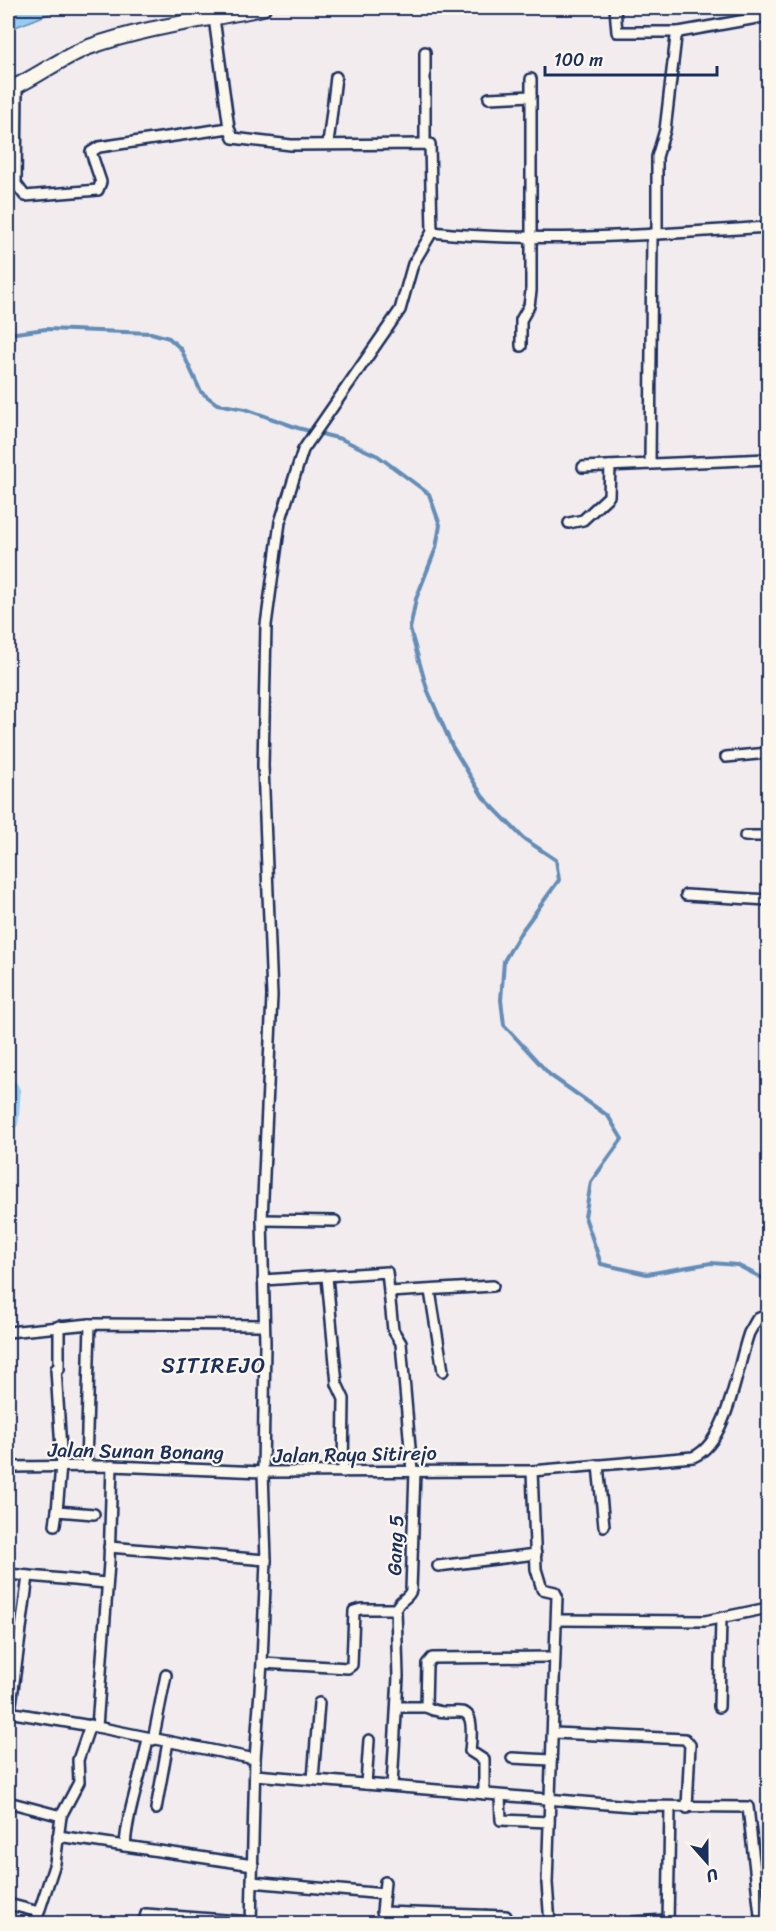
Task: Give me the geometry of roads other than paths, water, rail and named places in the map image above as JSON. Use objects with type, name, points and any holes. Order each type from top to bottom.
[{"type":"main road","points":[[12,88],[86,48],[140,32],[263,8]]},
{"type":"street","points":[[615,8],[617,32],[679,32],[768,16]]},
{"type":"street","points":[[214,18],[229,128],[231,135],[236,139],[291,145],[425,143],[430,145],[432,232],[413,264],[400,310],[303,450],[280,522],[266,625],[263,766],[272,996],[262,1220],[263,1472]]},
{"type":"street","points":[[650,464],[657,158],[665,130],[673,47],[679,32]]},
{"type":"street","points":[[425,52],[425,143]]},
{"type":"street","points":[[328,144],[336,77]]},
{"type":"street","points":[[521,346],[521,320],[529,306],[531,291],[531,79]]},
{"type":"street","points":[[12,88],[12,173],[18,190],[25,196],[94,191],[102,187],[91,152],[94,148],[229,128]]},
{"type":"street","points":[[489,98],[531,96]]},
{"type":"street","points":[[432,232],[477,237],[654,233],[768,227]]},
{"type":"street","points":[[583,467],[768,459]]},
{"type":"street","points":[[569,524],[583,520],[609,496],[610,466]]},
{"type":"street","points":[[726,757],[768,753]]},
{"type":"street","points":[[745,836],[768,836]]},
{"type":"street","points":[[686,895],[768,900]]},
{"type":"street","points":[[262,1220],[335,1221]]},
{"type":"street","points":[[263,1280],[387,1272],[389,1292],[493,1286]]},
{"type":"street","points":[[327,1277],[337,1384],[344,1399],[343,1472]]},
{"type":"street","points":[[430,1291],[443,1371]]},
{"type":"street","name":"Gang 5","points":[[389,1292],[393,1330],[401,1343],[414,1471],[411,1590],[408,1597],[400,1601],[396,1611]]},
{"type":"street","name":"Jalan Raya Sitirejo","points":[[251,1923],[255,1759],[266,1560],[263,1472],[532,1471],[676,1459],[702,1453],[722,1424],[749,1333],[756,1319],[768,1314]]},
{"type":"street","points":[[8,1332],[90,1324],[264,1325]]},
{"type":"street","points":[[86,1466],[90,1324]]},
{"type":"street","points":[[55,1525],[62,1466],[56,1370],[59,1369],[59,1326]]},
{"type":"street","points":[[598,1465],[604,1526]]},
{"type":"street","points":[[35,1923],[55,1863],[60,1816],[79,1782],[78,1760],[94,1726],[110,1547],[111,1466]]},
{"type":"street","name":"Jalan Sunan Bonang","points":[[8,1467],[111,1466],[263,1472]]},
{"type":"street","points":[[532,1471],[536,1554],[541,1587],[544,1591],[555,1592],[557,1596],[554,1733],[549,1822],[550,1923]]},
{"type":"street","points":[[57,1511],[94,1514]]},
{"type":"street","points":[[110,1547],[266,1560]]},
{"type":"street","points":[[438,1566],[536,1554]]},
{"type":"street","points":[[8,1574],[106,1583]]},
{"type":"street","points":[[28,1576],[11,1667],[9,1712],[94,1726],[255,1759]]},
{"type":"street","points":[[557,1620],[645,1623],[721,1618],[768,1608]]},
{"type":"street","points":[[262,1662],[348,1668],[352,1665],[354,1611],[361,1609],[396,1611],[397,1707],[392,1786]]},
{"type":"street","points":[[719,1707],[721,1618]]},
{"type":"street","points":[[426,1707],[428,1664],[432,1658],[554,1657]]},
{"type":"street","points":[[125,1846],[128,1823],[166,1675]]},
{"type":"street","points":[[313,1779],[319,1703]]},
{"type":"street","points":[[397,1707],[426,1707],[463,1712],[470,1718],[472,1725],[470,1750],[484,1760],[484,1794]]},
{"type":"street","points":[[554,1733],[685,1739],[690,1744],[687,1808]]},
{"type":"street","points":[[366,1784],[369,1740]]},
{"type":"street","points":[[156,1809],[168,1743]]},
{"type":"street","points":[[512,1758],[551,1760]]},
{"type":"street","points":[[255,1774],[550,1801],[687,1808],[748,1807],[761,1923]]},
{"type":"street","points":[[500,1796],[500,1818],[549,1822]]},
{"type":"street","points":[[8,1802],[60,1816]]},
{"type":"street","points":[[633,1922],[667,1922],[670,1807]]},
{"type":"street","points":[[58,1836],[253,1864]]},
{"type":"street","points":[[252,1882],[384,1894]]},
{"type":"street","points":[[381,1923],[385,1882]]},
{"type":"street","points":[[8,1904],[39,1912]]},
{"type":"street","points":[[382,1912],[506,1916]]},
{"type":"street","points":[[142,1923],[146,1914],[251,1923]]},
{"type":"water","points":[[8,8],[56,8],[59,10],[8,30]]},
{"type":"waterway","points":[[8,334],[46,329],[151,333],[169,338],[181,349],[201,392],[217,404],[245,409],[298,428],[341,439],[378,456],[429,494],[440,525],[436,548],[416,599],[410,629],[427,689],[452,746],[483,797],[523,838],[556,860],[559,880],[521,932],[504,961],[501,1000],[504,1025],[550,1075],[608,1116],[622,1139],[591,1182],[585,1217],[601,1264],[647,1274],[711,1263],[737,1265],[768,1281]]},
{"type":"waterway","points":[[8,1089],[10,1093],[8,1121]]},
{"type":"district","name":"SITIREJO","points":[[214,1365]]}]
